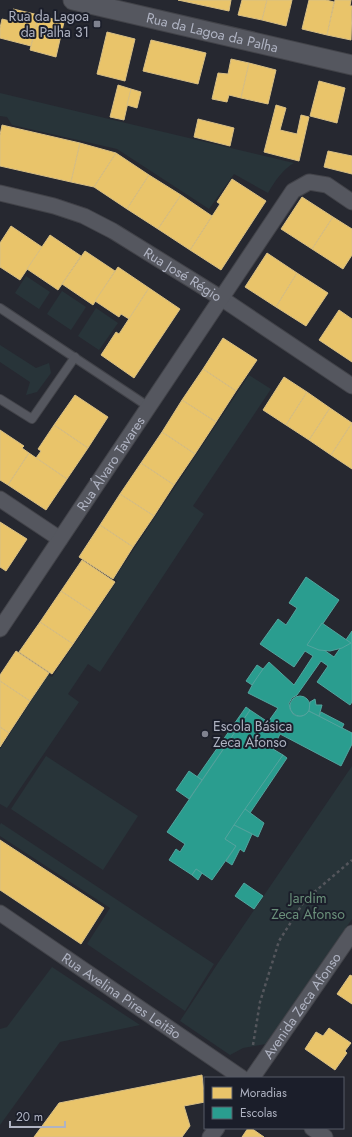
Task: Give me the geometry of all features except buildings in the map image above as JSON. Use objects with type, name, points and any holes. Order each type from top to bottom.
[{"type":"street","name":"Rua da Lagoa da Palha","points":[[73,0],[105,4],[352,65]]},
{"type":"street","name":"Rua Álvaro Tavares","points":[[0,628],[293,191],[309,182],[327,185],[352,202]]},
{"type":"street","name":"Rua José Régio","points":[[0,193],[54,206],[84,216],[113,231],[221,298],[352,386]]},
{"type":"street","points":[[0,499],[60,539]]},
{"type":"street","name":"Rua Avelina Pires Leitão","points":[[0,913],[241,1077]]},
{"type":"street","name":"Avenida Zeca Afonso","points":[[253,1077],[352,933]]},
{"type":"street","points":[[210,1137],[216,1129]]},
{"type":"street","points":[[313,1129],[325,1137]]},
{"type":"lane","points":[[0,308],[149,406]]},
{"type":"lane","points":[[0,399],[32,419],[75,358]]},
{"type":"path","points":[[262,1063],[253,1046],[260,1002],[279,941],[305,900],[352,860]]},
{"type":"green space","points":[[0,93],[294,163],[282,172],[268,193],[234,174],[209,209],[117,149],[12,125],[7,117],[0,116]]},
{"type":"green space","points":[[26,276],[50,292],[39,309],[15,293]]},
{"type":"green space","points":[[62,291],[86,307],[71,330],[47,314]]},
{"type":"green space","points":[[96,308],[118,323],[99,350],[78,336]]},
{"type":"green space","points":[[0,345],[36,368],[49,363],[51,373],[37,392],[26,395],[30,382],[0,362]]},
{"type":"green space","points":[[249,375],[271,389],[193,506],[204,514],[100,672],[88,664],[68,694],[79,702],[7,808],[0,804],[0,749],[48,675],[52,677],[117,581],[114,579]]},
{"type":"green space","points":[[46,756],[138,816],[103,870],[11,809]]},
{"type":"green space","name":"Jardim Zeca Afonso","points":[[352,766],[352,919],[266,1044],[243,1048],[230,1055],[180,1021]]},
{"type":"green space","points":[[1,823],[214,964],[185,1011],[87,944],[110,908],[0,836]]},
{"type":"green space","points":[[52,967],[140,1025],[60,1042],[0,1125],[0,1029],[7,1027]]},
{"type":"place","name":"Rua da Lagoa da Palha 31","points":[[97,24]]},
{"type":"place","name":"Escola Básica Zeca Afonso","points":[[205,734]]}]
